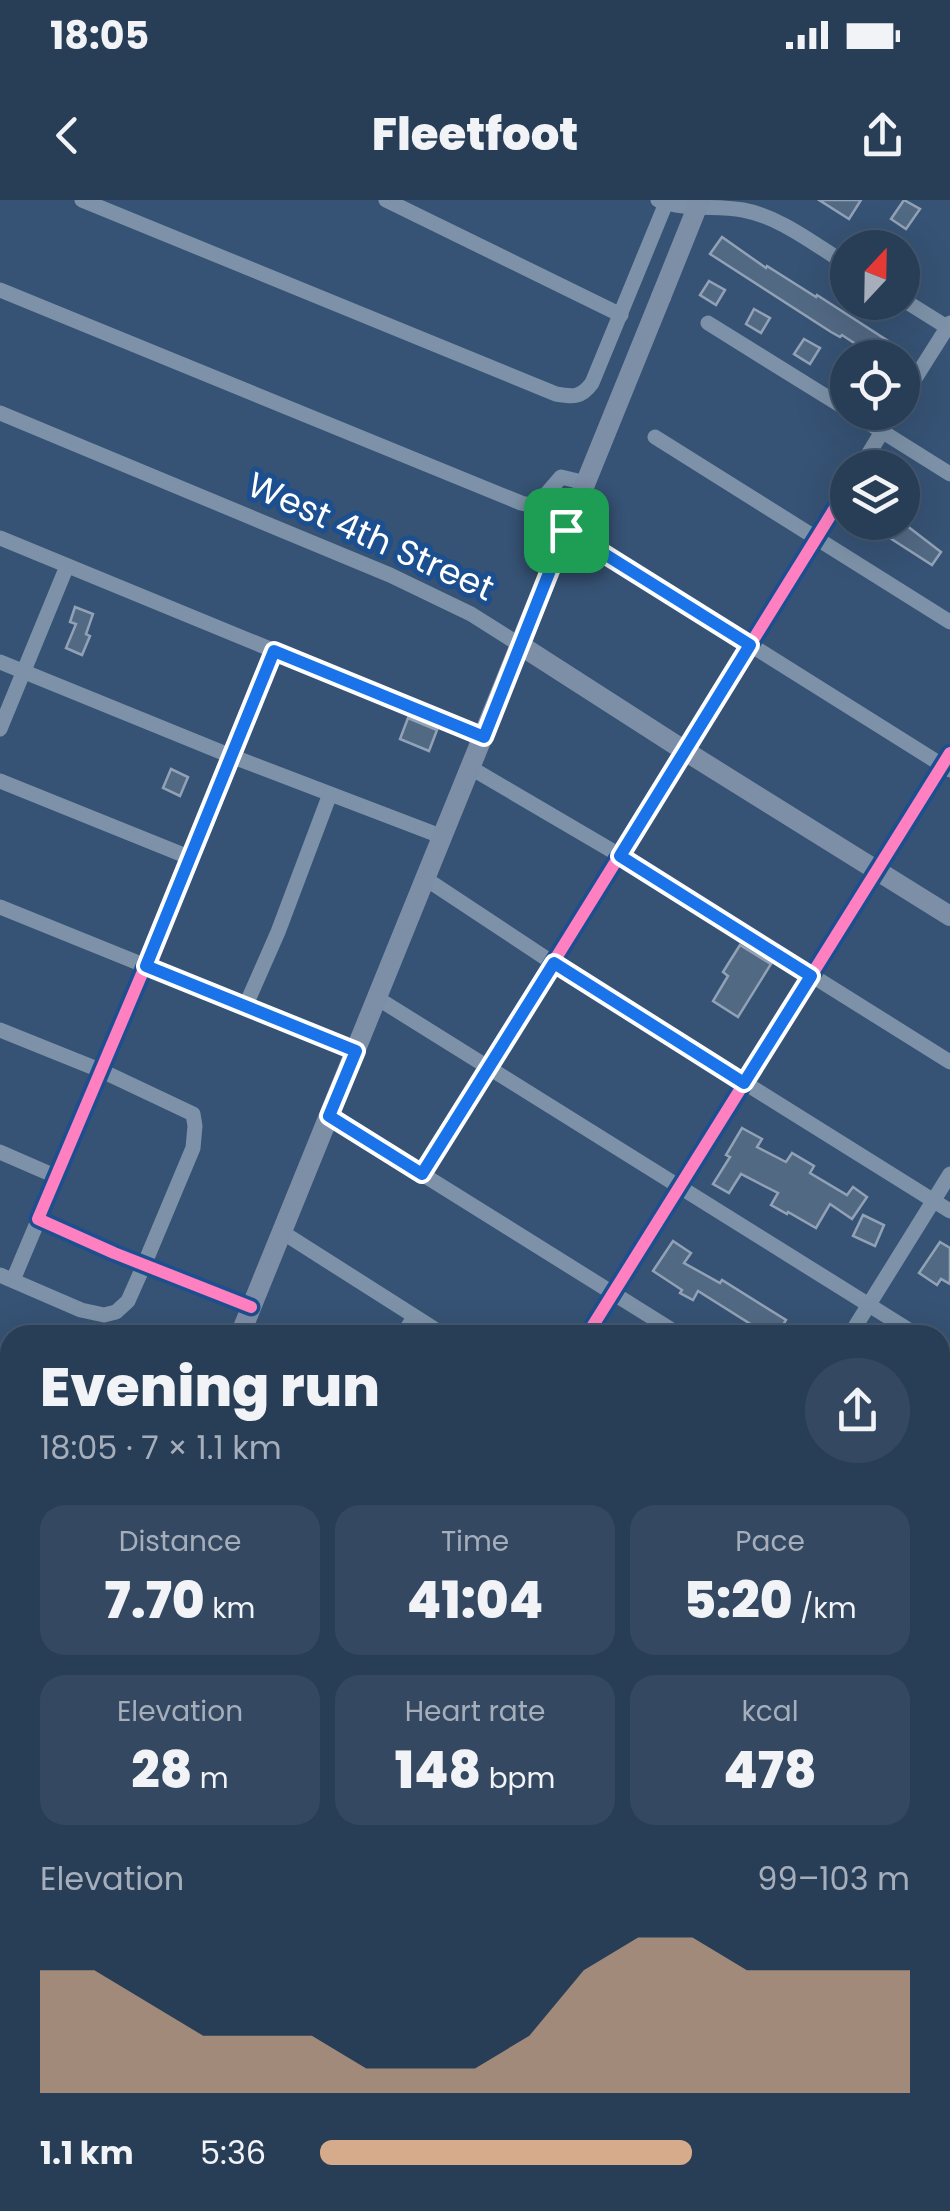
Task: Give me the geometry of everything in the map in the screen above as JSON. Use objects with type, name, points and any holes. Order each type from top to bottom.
[{"type":"main road","points":[[244,1325],[700,200]]},
{"type":"main road","name":"West 4th Street","points":[[520,645],[950,916]]},
{"type":"street","points":[[82,200],[415,338],[570,397],[585,393],[592,383],[662,202],[733,208],[764,216],[830,254]]},
{"type":"street","points":[[386,200],[621,315]]},
{"type":"street","points":[[0,290],[521,503],[530,505],[543,498],[562,477],[586,483]]},
{"type":"street","points":[[920,310],[949,327],[920,371]]},
{"type":"street","points":[[708,322],[830,398]]},
{"type":"street","name":"West 4th Street","points":[[0,413],[390,575],[471,614],[520,645]]},
{"type":"street","points":[[879,430],[950,474]]},
{"type":"street","points":[[871,450],[882,432]]},
{"type":"street","points":[[655,437],[950,622]]},
{"type":"street","points":[[422,1174],[830,516]]},
{"type":"street","points":[[566,530],[947,763],[876,870],[593,1325]]},
{"type":"street","points":[[0,538],[484,737]]},
{"type":"street","points":[[0,729],[66,566]]},
{"type":"street","points":[[0,1030],[102,1071],[194,1114],[193,1148],[128,1301],[116,1312],[104,1315],[80,1310],[6,1277],[38,1220],[102,1071],[274,651]]},
{"type":"street","points":[[0,662],[443,837]]},
{"type":"street","points":[[471,768],[950,1062]]},
{"type":"street","points":[[0,781],[191,858]]},
{"type":"street","points":[[245,1007],[330,794]]},
{"type":"street","points":[[426,879],[950,1211]]},
{"type":"street","points":[[0,907],[356,1051]]},
{"type":"street","points":[[377,998],[901,1325]]},
{"type":"street","points":[[329,1116],[664,1325]]},
{"type":"street","points":[[0,1152],[55,1176]]},
{"type":"street","points":[[856,1325],[950,1174]]},
{"type":"street","points":[[38,1220],[251,1307]]},
{"type":"street","points":[[282,1232],[427,1325]]},
{"type":"street","points":[[410,1325],[414,1317]]},
{"type":"building","points":[[819,200],[861,200],[849,219]]},
{"type":"building","points":[[904,200],[920,209],[906,229],[891,219]]},
{"type":"building","points":[[722,237],[766,268],[830,303],[830,320],[856,320],[887,340],[840,337],[710,254]]},
{"type":"building","points":[[709,281],[725,290],[716,305],[700,295]]},
{"type":"building","points":[[754,309],[770,318],[761,333],[746,324]]},
{"type":"building","points":[[804,339],[820,348],[810,364],[794,354]]},
{"type":"building","points":[[920,536],[941,552],[932,565],[893,540],[920,540]]},
{"type":"building","points":[[75,607],[93,614],[82,655],[66,648],[76,624],[70,622]]},
{"type":"building","points":[[408,718],[437,730],[429,751],[400,739]]},
{"type":"building","points":[[171,769],[188,777],[180,796],[163,788]]},
{"type":"building","points":[[740,945],[771,964],[738,1017],[713,1001],[728,976],[723,972]]},
{"type":"building","points":[[742,1128],[762,1139],[757,1147],[786,1162],[792,1153],[814,1166],[810,1173],[847,1195],[853,1187],[867,1197],[852,1219],[830,1204],[816,1228],[771,1205],[778,1193],[741,1174],[729,1193],[713,1184]]},
{"type":"building","points":[[863,1215],[884,1225],[875,1246],[853,1236]]},
{"type":"building","points":[[673,1241],[691,1253],[684,1263],[720,1283],[722,1280],[786,1320],[783,1325],[752,1325],[698,1291],[693,1300],[680,1293],[682,1290],[653,1271]]},
{"type":"building","points":[[940,1242],[950,1248],[950,1284],[941,1279],[937,1285],[919,1273]]},
{"type":"cycle path","points":[[422,1174],[830,516]]},
{"type":"cycle path","points":[[251,1307],[38,1219],[274,651]]},
{"type":"cycle path","points":[[593,1325],[950,753]]},
{"type":"route","points":[[566,530],[750,645],[620,856],[811,976],[744,1083],[554,963],[422,1174],[329,1116],[356,1051],[146,966],[274,651],[484,737],[566,530]]}]
